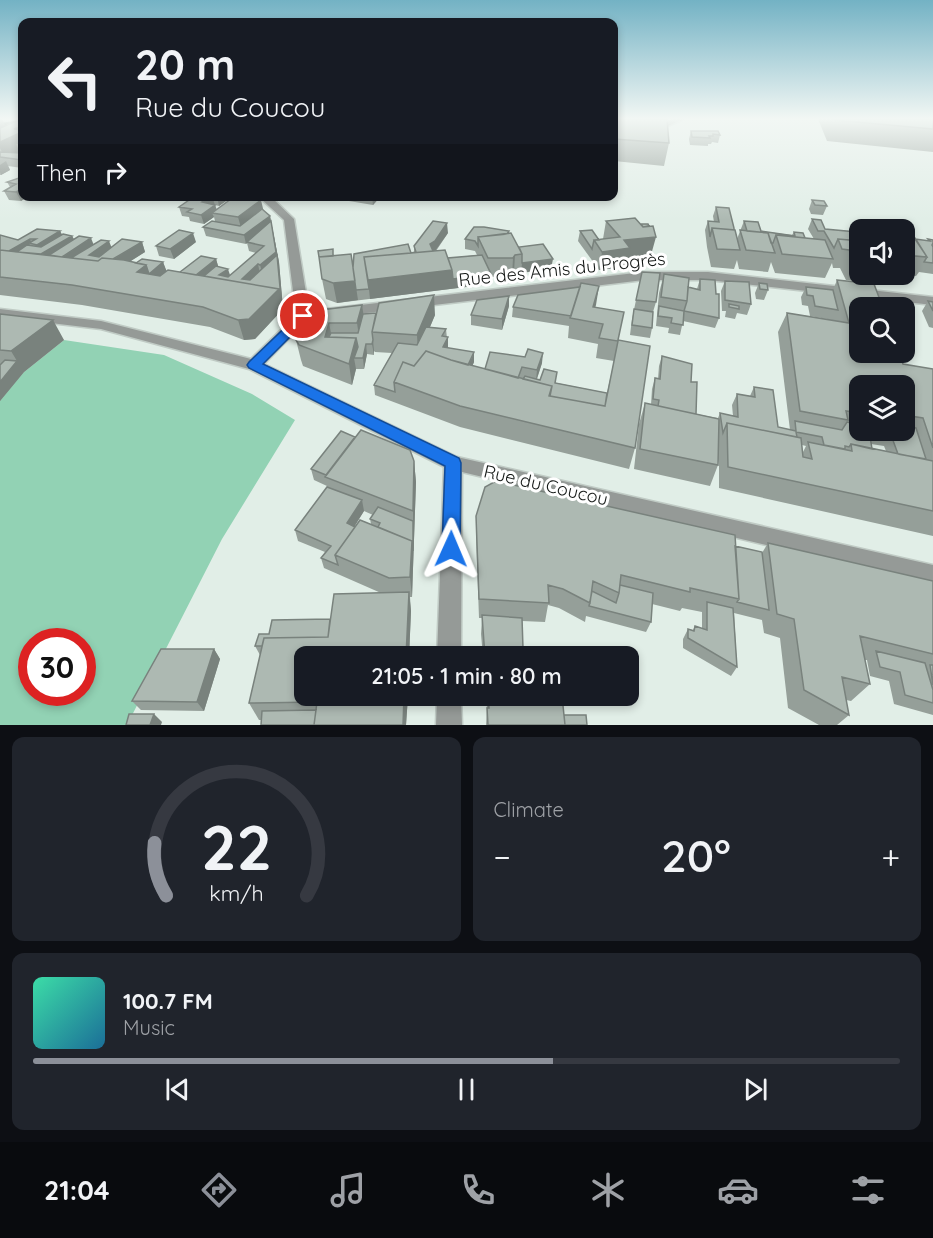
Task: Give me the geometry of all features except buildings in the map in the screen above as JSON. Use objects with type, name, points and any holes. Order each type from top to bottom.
[{"type":"street","points":[[254,365],[303,316],[289,219],[269,201]]},
{"type":"street","name":"Rue des Amis du Progrès","points":[[303,316],[644,276],[708,276],[933,301]]},
{"type":"street","name":"Rue du Coucou","points":[[0,313],[101,325],[254,365],[453,463],[933,575]]},
{"type":"street","points":[[449,646],[453,463]]},
{"type":"street","points":[[449,706],[449,725]]},
{"type":"green space","points":[[64,340],[164,355],[252,394],[295,420],[222,539],[127,725],[0,725],[0,399],[24,372]]},
{"type":"route","points":[[303,316],[254,365],[453,463],[451,549]]}]
